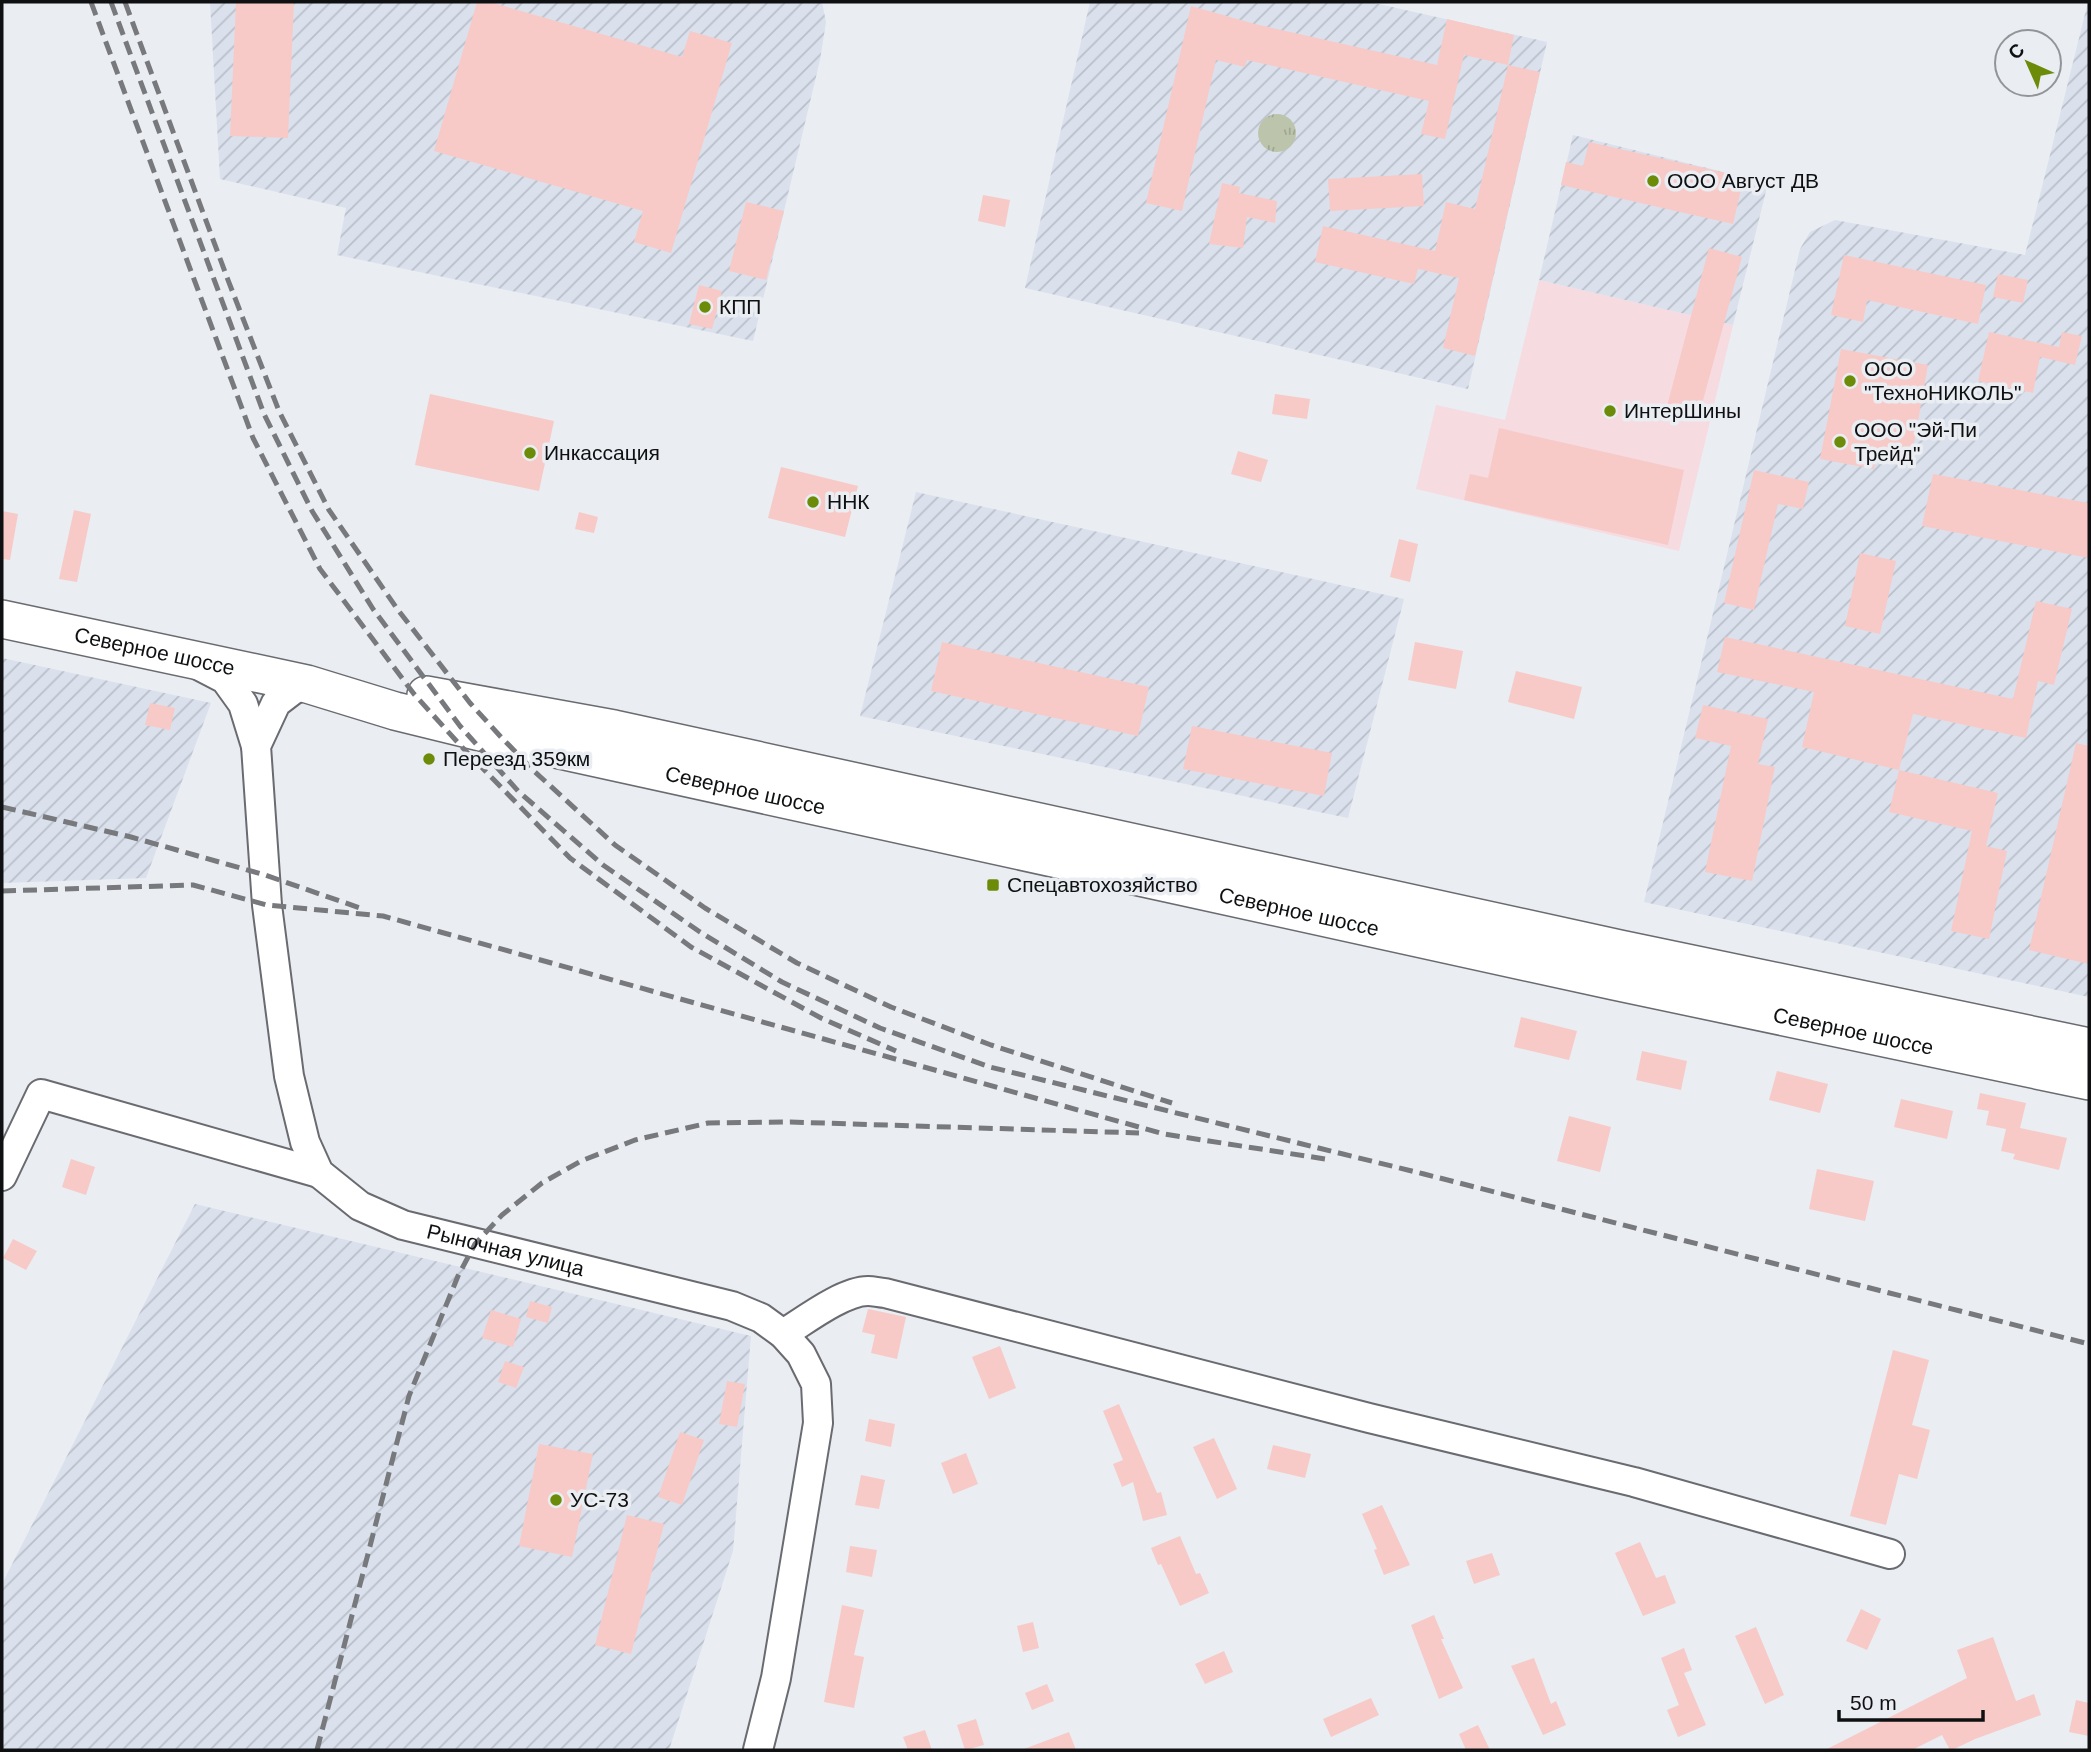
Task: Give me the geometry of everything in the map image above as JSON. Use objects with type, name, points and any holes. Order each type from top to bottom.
[{"type":"main road","name":"Северное шоссе","points":[[2,619],[307,684],[501,737],[1617,965],[2089,1047]]},
{"type":"main road","name":"Северное шоссе","points":[[1617,965],[2089,1081]]},
{"type":"street","points":[[186,658],[225,679],[243,704],[256,746]]},
{"type":"street","name":"Рыночная улица","points":[[307,684],[293,690],[276,703],[256,746],[267,905],[289,1076],[305,1142],[319,1173],[360,1206],[403,1225],[732,1306],[761,1318],[783,1334],[801,1354],[816,1384],[817,1423],[776,1678],[758,1750]]},
{"type":"street","points":[[2,1176],[11,1135],[41,1094],[319,1173]]},
{"type":"street","points":[[783,1334],[856,1293],[885,1293],[1369,1418],[1634,1482],[1890,1554]]},
{"type":"shaded area","points":[[210,2],[822,2],[826,22],[820,60],[753,341],[337,255],[346,208],[220,179]]},
{"type":"shaded area","points":[[1090,2],[1370,2],[1547,42],[1468,389],[1025,288]]},
{"type":"shaded area","points":[[2088,2],[2089,997],[1644,902],[1800,249],[1810,232],[1835,220],[2025,255]]},
{"type":"shaded area","points":[[1573,135],[1768,183],[1733,325],[1539,280]]},
{"type":"shaded area","name":"ИнтерШины","points":[[1539,280],[1733,325],[1679,551],[1416,489],[1436,405],[1505,420]]},
{"type":"shaded area","points":[[916,492],[1404,599],[1348,818],[860,716]]},
{"type":"shaded area","points":[[2,658],[211,703],[146,878],[2,883]]},
{"type":"shaded area","points":[[195,1204],[751,1336],[733,1551],[669,1750],[2,1750],[2,1584]]},
{"type":"green space","points":[[1277,114],[1291,119],[1296,133],[1291,147],[1277,152],[1263,147],[1258,133],[1263,119]]},
{"type":"building","points":[[236,2],[294,2],[288,138],[230,136]]},
{"type":"building","points":[[477,2],[490,2],[682,57],[690,31],[732,43],[671,253],[634,242],[643,211],[434,151]]},
{"type":"building","points":[[1191,6],[1255,24],[1437,65],[1447,19],[1514,35],[1508,65],[1464,55],[1445,139],[1421,134],[1429,101],[1247,60],[1245,67],[1216,60],[1182,211],[1146,203]]},
{"type":"building","points":[[1508,65],[1540,72],[1475,356],[1443,348],[1459,278],[1418,269],[1414,284],[1315,262],[1323,226],[1435,251],[1446,202],[1475,209]]},
{"type":"building","name":"ООО Август ДВ","points":[[1589,142],[1744,177],[1733,224],[1561,185],[1566,162],[1583,166]]},
{"type":"building","points":[[1422,174],[1424,206],[1330,211],[1328,179]]},
{"type":"building","points":[[1222,183],[1240,187],[1239,193],[1277,201],[1275,223],[1247,217],[1243,248],[1209,244]]},
{"type":"building","points":[[983,195],[1010,200],[1005,227],[978,221]]},
{"type":"building","points":[[746,202],[784,211],[766,280],[729,271]]},
{"type":"building","points":[[1709,248],[1742,257],[1699,415],[1667,406]]},
{"type":"building","points":[[1844,255],[1986,285],[1978,324],[1867,300],[1863,322],[1831,315]]},
{"type":"building","points":[[1998,274],[2028,280],[2023,303],[1993,297]]},
{"type":"building","name":"КПП","points":[[699,285],[722,291],[712,329],[689,324]]},
{"type":"building","points":[[1989,332],[2059,347],[2062,332],[2082,336],[2075,365],[2040,357],[2033,393],[1978,381]]},
{"type":"building","points":[[1841,349],[1928,365],[1912,455],[1878,449],[1874,469],[1820,459]]},
{"type":"building","points":[[430,394],[554,421],[539,491],[415,465]]},
{"type":"building","points":[[1275,394],[1310,399],[1307,419],[1272,414]]},
{"type":"building","points":[[1499,428],[1684,470],[1668,545],[1464,500],[1470,474],[1488,478]]},
{"type":"building","points":[[1238,451],[1268,460],[1261,482],[1231,474]]},
{"type":"building","points":[[781,467],[858,486],[845,537],[768,518]]},
{"type":"building","points":[[1754,470],[1809,482],[1803,509],[1778,504],[1754,610],[1724,603]]},
{"type":"building","points":[[1933,474],[2089,503],[2089,558],[1922,526]]},
{"type":"building","points":[[74,510],[91,514],[77,582],[59,579]]},
{"type":"building","points":[[2,511],[18,514],[10,560],[2,559]]},
{"type":"building","points":[[579,512],[598,517],[594,533],[575,529]]},
{"type":"building","points":[[1399,539],[1418,544],[1410,582],[1390,577]]},
{"type":"building","points":[[1860,553],[1896,561],[1880,634],[1845,626]]},
{"type":"building","points":[[2036,601],[2072,609],[2054,685],[2038,681],[2026,738],[1913,714],[1899,770],[1802,747],[1814,692],[1717,672],[1725,637],[2013,699]]},
{"type":"building","points":[[942,642],[1149,687],[1138,736],[931,691]]},
{"type":"building","points":[[1415,642],[1463,651],[1456,689],[1408,680]]},
{"type":"building","points":[[1516,671],[1582,687],[1574,719],[1508,702]]},
{"type":"building","points":[[150,703],[175,708],[170,730],[145,725]]},
{"type":"building","points":[[1703,705],[1768,719],[1758,764],[1775,767],[1752,881],[1705,872],[1731,746],[1695,738]]},
{"type":"building","points":[[1192,726],[1332,753],[1324,796],[1183,769]]},
{"type":"building","points":[[2076,743],[2089,746],[2089,964],[2029,950]]},
{"type":"building","points":[[1899,770],[1998,793],[1986,846],[2007,851],[1989,939],[1951,931],[1972,831],[1889,812]]},
{"type":"building","points":[[1521,1017],[1577,1031],[1569,1060],[1514,1047]]},
{"type":"building","points":[[1642,1051],[1687,1061],[1681,1090],[1636,1080]]},
{"type":"building","points":[[1777,1071],[1828,1084],[1820,1113],[1769,1100]]},
{"type":"building","points":[[1980,1093],[2026,1103],[2020,1128],[2067,1138],[2059,1170],[2013,1159],[2015,1154],[2001,1151],[2006,1129],[1986,1125],[1989,1111],[1977,1109]]},
{"type":"building","points":[[1901,1099],[1953,1111],[1947,1139],[1894,1127]]},
{"type":"building","points":[[1569,1116],[1611,1127],[1600,1172],[1557,1161]]},
{"type":"building","points":[[71,1159],[95,1167],[86,1195],[62,1187]]},
{"type":"building","points":[[1817,1169],[1874,1181],[1865,1221],[1809,1209]]},
{"type":"building","points":[[13,1239],[37,1251],[26,1270],[3,1258]]},
{"type":"building","points":[[530,1301],[552,1307],[548,1323],[526,1317]]},
{"type":"building","points":[[868,1309],[906,1317],[897,1359],[871,1353],[875,1335],[862,1332]]},
{"type":"building","points":[[491,1310],[521,1319],[513,1347],[482,1338]]},
{"type":"building","points":[[1000,1346],[1016,1388],[989,1399],[972,1357]]},
{"type":"building","points":[[1893,1350],[1929,1360],[1912,1425],[1930,1430],[1917,1479],[1899,1474],[1886,1525],[1850,1516]]},
{"type":"building","points":[[505,1361],[524,1367],[516,1388],[498,1382]]},
{"type":"building","points":[[727,1381],[745,1384],[737,1427],[719,1424]]},
{"type":"building","points":[[1119,1404],[1157,1493],[1161,1492],[1167,1515],[1143,1521],[1133,1482],[1122,1487],[1113,1464],[1123,1460],[1103,1411]]},
{"type":"building","points":[[869,1419],[895,1424],[891,1447],[865,1441]]},
{"type":"building","points":[[680,1432],[704,1440],[682,1505],[658,1497]]},
{"type":"building","points":[[1214,1438],[1237,1489],[1217,1499],[1193,1447]]},
{"type":"building","name":"УС-73","points":[[539,1444],[593,1454],[572,1557],[519,1546]]},
{"type":"building","points":[[1273,1445],[1311,1454],[1305,1478],[1267,1469]]},
{"type":"building","points":[[966,1453],[978,1484],[953,1494],[941,1463]]},
{"type":"building","points":[[861,1475],[885,1480],[879,1509],[855,1505]]},
{"type":"building","points":[[1382,1505],[1410,1565],[1384,1575],[1374,1550],[1377,1549],[1362,1514]]},
{"type":"building","points":[[627,1515],[664,1524],[631,1654],[595,1645]]},
{"type":"building","points":[[1180,1536],[1196,1574],[1200,1573],[1209,1593],[1180,1606],[1151,1548]]},
{"type":"building","points":[[1640,1542],[1656,1578],[1665,1575],[1676,1603],[1643,1616],[1615,1553]]},
{"type":"building","points":[[850,1546],[877,1550],[872,1577],[846,1572]]},
{"type":"building","points":[[1492,1553],[1500,1575],[1474,1584],[1466,1561]]},
{"type":"building","points":[[842,1605],[864,1610],[854,1655],[864,1657],[854,1708],[824,1702]]},
{"type":"building","points":[[1861,1609],[1881,1619],[1867,1650],[1846,1641]]},
{"type":"building","points":[[1434,1615],[1444,1639],[1441,1639],[1463,1688],[1439,1699],[1411,1625]]},
{"type":"building","points":[[1033,1622],[1039,1648],[1023,1652],[1017,1626]]},
{"type":"building","points":[[1756,1627],[1784,1695],[1765,1704],[1735,1636]]},
{"type":"building","points":[[1993,1637],[2016,1701],[2034,1694],[2041,1715],[1952,1750],[1942,1735],[1912,1750],[1825,1750],[1967,1678],[1957,1650]]},
{"type":"building","points":[[1684,1648],[1692,1670],[1684,1673],[1706,1725],[1678,1737],[1667,1710],[1679,1705],[1661,1658]]},
{"type":"building","points":[[1224,1651],[1233,1672],[1205,1684],[1195,1664]]},
{"type":"building","points":[[1534,1658],[1551,1704],[1556,1701],[1566,1725],[1543,1735],[1511,1666]]},
{"type":"building","points":[[1047,1684],[1054,1701],[1032,1710],[1025,1693]]},
{"type":"building","points":[[1371,1698],[1379,1715],[1331,1737],[1323,1719]]},
{"type":"building","points":[[2076,1700],[2089,1703],[2089,1736],[2069,1732]]},
{"type":"building","points":[[976,1719],[984,1745],[965,1750],[957,1725]]},
{"type":"building","points":[[1478,1725],[1490,1750],[1466,1750],[1459,1734]]},
{"type":"building","points":[[925,1730],[932,1750],[908,1750],[903,1737]]},
{"type":"building","points":[[1069,1732],[1076,1750],[1024,1750],[1024,1749]]},
{"type":"railway","points":[[91,2],[253,438],[320,569],[414,694],[570,858],[691,947],[821,1018],[896,1051]]},
{"type":"railway","points":[[111,2],[264,414],[312,511],[373,609],[460,726],[518,791],[603,865],[700,932],[782,982],[880,1028],[990,1067],[1424,1174],[2089,1344]]},
{"type":"railway","points":[[125,2],[279,411],[329,510],[398,610],[470,703],[501,737],[615,845],[705,908],[797,963],[891,1007],[991,1045],[1172,1103]]},
{"type":"railway","points":[[2,807],[131,837],[265,875],[360,908]]},
{"type":"railway","points":[[2,891],[193,885],[267,905],[383,916],[1164,1134],[1325,1159]]},
{"type":"railway","points":[[317,1750],[409,1396],[458,1276],[475,1244],[502,1215],[542,1183],[581,1161],[635,1140],[708,1123],[790,1122],[1139,1133]]},
{"type":"place","name":"ООО Август ДВ","points":[[1653,181]]},
{"type":"place","name":"КПП","points":[[705,307]]},
{"type":"place","name":"ООО \"ТехноНИКОЛЬ\"","points":[[1850,381]]},
{"type":"place","name":"ИнтерШины","points":[[1610,411]]},
{"type":"place","name":"ООО \"Эй-Пи Трейд\"","points":[[1840,442]]},
{"type":"place","name":"Инкассация","points":[[530,453]]},
{"type":"place","name":"ННК","points":[[813,502]]},
{"type":"place","name":"Переезд 359км","points":[[429,759]]},
{"type":"place","name":"Спецавтохозяйство","points":[[993,885]]},
{"type":"place","name":"УС-73","points":[[556,1500]]}]
